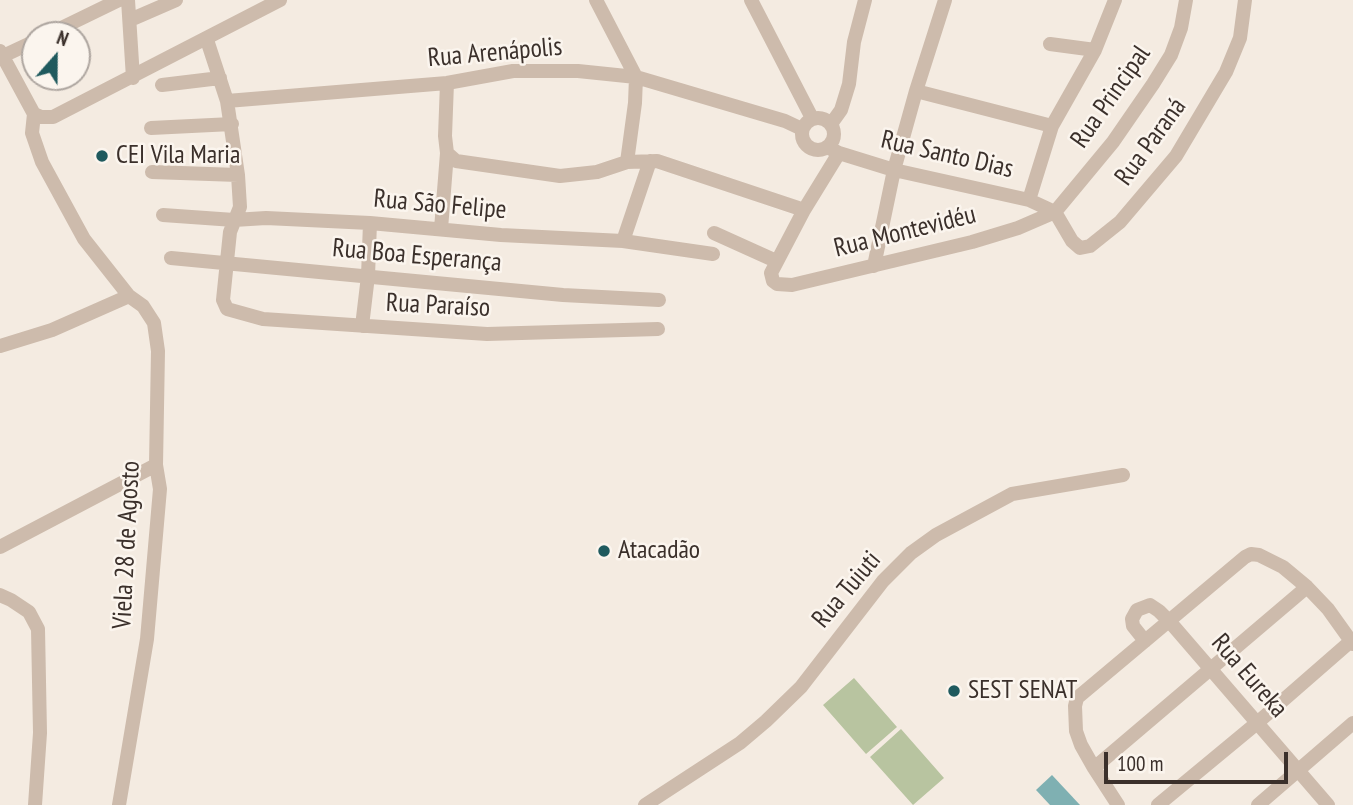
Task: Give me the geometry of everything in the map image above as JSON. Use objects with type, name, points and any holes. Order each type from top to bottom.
[{"type":"street","points":[[76,21],[119,0]]},
{"type":"street","points":[[128,0],[133,78]]},
{"type":"street","points":[[130,20],[176,0]]},
{"type":"street","points":[[21,46],[1,54],[34,114],[53,117],[207,40],[280,0]]},
{"type":"street","points":[[596,0],[636,77],[627,162]]},
{"type":"street","points":[[751,0],[807,123],[802,139],[809,147],[833,150]]},
{"type":"street","points":[[831,124],[844,103],[854,41],[865,0]]},
{"type":"street","points":[[874,266],[894,170],[945,0]]},
{"type":"street","points":[[1029,200],[1052,126],[1095,50],[1115,0]]},
{"type":"street","name":"Rua Principal","points":[[1055,212],[1113,142],[1171,55],[1181,28],[1186,0]]},
{"type":"street","name":"Rua Paraná","points":[[1055,212],[1072,241],[1080,248],[1090,246],[1120,222],[1176,156],[1220,84],[1240,38],[1245,0]]},
{"type":"street","points":[[207,40],[227,101],[238,175],[240,207],[230,232],[228,264]]},
{"type":"street","points":[[1050,44],[1095,50]]},
{"type":"street","name":"Rua Arenápolis","points":[[227,101],[447,83],[513,71],[578,71],[636,77],[785,121],[807,123]]},
{"type":"street","points":[[162,85],[220,78]]},
{"type":"street","points":[[441,229],[447,153],[447,83]]},
{"type":"street","points":[[916,90],[1052,126]]},
{"type":"street","name":"Viela 28 de Agosto","points":[[34,114],[32,133],[42,162],[84,239],[129,296],[143,306],[154,323],[158,351],[156,465],[160,489],[147,639],[119,805]]},
{"type":"street","points":[[714,233],[774,267],[833,150],[834,135],[831,124],[822,118],[807,123]]},
{"type":"street","points":[[151,128],[232,124]]},
{"type":"street","name":"Rua Santo Dias","points":[[833,150],[894,170],[1029,200],[1055,212]]},
{"type":"street","points":[[447,153],[463,163],[560,176],[597,172],[627,162],[664,163],[804,210]]},
{"type":"street","points":[[623,242],[650,162]]},
{"type":"street","points":[[152,172],[238,175]]},
{"type":"street","name":"Rua Montevidéu","points":[[774,267],[773,281],[783,285],[874,266],[984,238],[1018,228],[1055,212]]},
{"type":"street","name":"Rua São Felipe","points":[[163,215],[234,220],[266,218],[370,223],[623,242],[713,254]]},
{"type":"street","points":[[362,326],[368,276],[370,223]]},
{"type":"street","name":"Rua Boa Esperança","points":[[171,258],[563,295],[659,300]]},
{"type":"street","name":"Rua Paraíso","points":[[228,264],[223,300],[225,307],[229,311],[263,319],[486,334],[658,329]]},
{"type":"street","points":[[0,346],[52,330],[129,296]]},
{"type":"street","points":[[0,547],[156,465]]},
{"type":"street","name":"Rua Tuiuti","points":[[645,805],[740,743],[766,721],[801,687],[883,581],[911,553],[936,535],[1012,495],[1123,475]]},
{"type":"street","points":[[1118,805],[1094,768],[1076,731],[1077,698],[1145,641],[1164,617],[1251,554],[1275,561],[1307,587],[1328,609],[1352,642],[1158,805]]},
{"type":"street","points":[[1094,768],[1307,587]]},
{"type":"street","points":[[0,595],[29,612],[38,629],[40,733],[35,805]]},
{"type":"street","points":[[1145,641],[1133,626],[1134,612],[1146,606],[1154,607],[1164,617]]},
{"type":"street","name":"Rua Eureka","points":[[1164,617],[1328,805]]},
{"type":"street","points":[[1258,805],[1353,723]]},
{"type":"green space","points":[[854,678],[897,727],[866,754],[823,705]]},
{"type":"green space","points":[[901,729],[944,778],[913,805],[870,757]]},
{"type":"water","points":[[1052,775],[1080,805],[1050,805],[1036,790]]},
{"type":"place","name":"CEI Vila Maria","points":[[102,156]]},
{"type":"place","name":"Atacadão","points":[[604,551]]},
{"type":"place","name":"SEST SENAT","points":[[954,691]]}]
